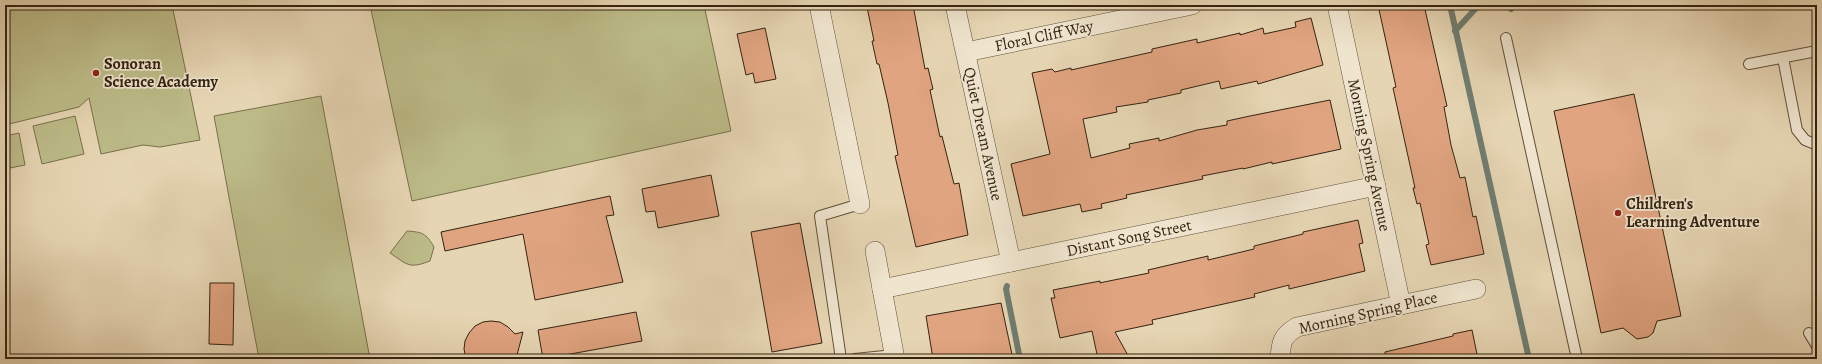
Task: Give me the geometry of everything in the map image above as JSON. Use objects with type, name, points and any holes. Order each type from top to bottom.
[{"type":"street","points":[[819,5],[860,204]]},
{"type":"street","name":"Quiet Dream Avenue","points":[[955,5],[1011,262]]},
{"type":"street","name":"Floral Cliff Way","points":[[966,52],[1192,5]]},
{"type":"street","name":"Morning Spring Avenue","points":[[1337,5],[1401,305]]},
{"type":"street","name":"Distant Song Street","points":[[882,289],[1376,186]]},
{"type":"street","points":[[875,251],[895,357]]},
{"type":"street","name":"Morning Spring Place","points":[[1280,359],[1283,339],[1288,332],[1297,328],[1476,289]]},
{"type":"lane","points":[[1506,38],[1576,359]]},
{"type":"lane","points":[[1749,64],[1817,51]]},
{"type":"lane","points":[[1783,58],[1798,130],[1805,140],[1817,145]]},
{"type":"lane","points":[[841,359],[820,216],[860,204]]},
{"type":"lane","points":[[1809,333],[1817,346]]},
{"type":"lane","points":[[855,359],[895,357]]},
{"type":"shaded area","name":"Sonoran Science Academy","points":[[5,5],[172,5],[200,140],[160,147],[143,145],[101,154],[89,98],[79,107],[5,125]]},
{"type":"shaded area","points":[[370,5],[704,5],[731,131],[412,201]]},
{"type":"shaded area","points":[[321,96],[370,359],[259,359],[214,116]]},
{"type":"shaded area","points":[[75,116],[84,154],[42,164],[33,126]]},
{"type":"shaded area","points":[[19,133],[25,165],[5,169],[5,136]]},
{"type":"shaded area","points":[[407,231],[423,234],[429,239],[434,247],[430,261],[413,265],[405,263],[390,253]]},
{"type":"building","points":[[877,5],[913,5],[925,69],[928,68],[933,89],[930,90],[940,137],[942,136],[954,184],[959,183],[968,235],[916,247],[895,156],[898,155],[888,103],[872,41],[874,41],[867,7]]},
{"type":"building","points":[[1378,5],[1424,5],[1447,106],[1444,107],[1451,145],[1460,178],[1465,177],[1473,217],[1476,216],[1484,254],[1431,265],[1426,245],[1429,244],[1420,203],[1417,204],[1413,188],[1415,188],[1393,88],[1396,87]]},
{"type":"building","points":[[1311,18],[1323,65],[1258,84],[1257,81],[1221,89],[1219,81],[1181,90],[1181,93],[1148,100],[1148,102],[1116,107],[1117,112],[1083,119],[1091,158],[1130,148],[1129,144],[1159,138],[1159,141],[1197,130],[1227,125],[1227,121],[1330,100],[1341,149],[1272,164],[1272,162],[1202,176],[1203,179],[1126,195],[1127,198],[1101,204],[1102,208],[1082,212],[1080,204],[1023,216],[1011,164],[1050,154],[1032,73],[1052,69],[1055,72],[1071,68],[1071,70],[1152,52],[1152,49],[1197,39],[1197,43],[1240,33],[1240,35],[1263,28],[1264,34],[1296,27],[1295,22]]},
{"type":"building","points":[[765,28],[776,79],[755,83],[753,73],[746,75],[737,34]]},
{"type":"building","name":"Children's Learning Adventure","points":[[1634,94],[1681,316],[1657,321],[1653,333],[1648,337],[1637,339],[1623,328],[1601,333],[1554,111]]},
{"type":"building","points":[[711,175],[719,216],[658,228],[655,211],[646,212],[642,189]]},
{"type":"building","points":[[610,196],[614,215],[606,216],[623,282],[535,300],[523,234],[445,251],[441,232]]},
{"type":"building","points":[[1358,220],[1363,243],[1359,244],[1365,271],[1289,289],[1289,285],[1254,294],[1255,297],[1152,320],[1153,324],[1115,332],[1130,359],[1098,359],[1092,331],[1060,338],[1051,298],[1055,298],[1053,290],[1100,281],[1100,283],[1149,273],[1148,270],[1208,256],[1208,260],[1254,249],[1254,246],[1303,234],[1303,232]]},
{"type":"building","points":[[800,223],[822,343],[772,352],[751,232]]},
{"type":"building","points":[[210,283],[234,283],[233,345],[209,344]]},
{"type":"building","points":[[1001,303],[1013,359],[933,359],[926,316]]},
{"type":"building","points":[[636,312],[642,341],[543,359],[538,330]]},
{"type":"building","points":[[483,322],[500,322],[515,334],[523,332],[516,359],[466,359],[464,349],[465,341],[469,333],[475,326]]},
{"type":"building","points":[[1472,330],[1478,359],[1385,359],[1385,352]]},
{"type":"waterway","points":[[1450,5],[1529,359]]},
{"type":"waterway","points":[[1455,31],[1478,6],[1484,5]]},
{"type":"waterway","points":[[1509,5],[1511,9]]},
{"type":"waterway","points":[[1007,286],[1006,289],[1020,359]]},
{"type":"place","name":"Sonoran Science Academy","points":[[96,73]]},
{"type":"place","name":"Children's Learning Adventure","points":[[1618,213]]}]
